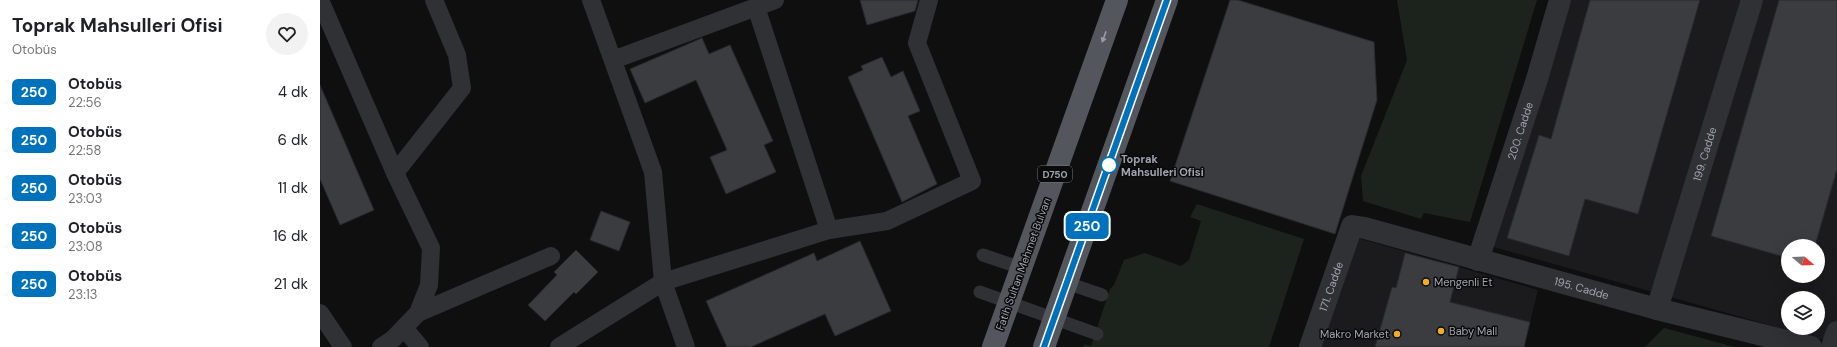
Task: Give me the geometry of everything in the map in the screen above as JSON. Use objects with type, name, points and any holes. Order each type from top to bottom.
[{"type":"highway","name":"Fatih Sultan Mehmet Bulvarı","points":[[993,347],[1117,0]]},
{"type":"highway","points":[[1044,347],[1167,0]]},
{"type":"street","points":[[320,0],[396,173],[431,248],[429,285],[418,313],[393,339],[381,347]]},
{"type":"street","points":[[396,173],[462,88],[457,55],[434,0]]},
{"type":"street","points":[[591,0],[653,172],[663,282],[686,347]]},
{"type":"street","points":[[613,60],[775,0]]},
{"type":"street","points":[[559,347],[663,282],[829,230],[887,221],[972,181],[917,43],[929,0]]},
{"type":"street","name":"200. Cadde","points":[[1478,260],[1537,79],[1560,0]]},
{"type":"street","name":"199. Cadde","points":[[1657,308],[1752,0]]},
{"type":"street","points":[[756,7],[829,230]]},
{"type":"street","name":"195. Cadde","points":[[1352,226],[1365,228],[1657,308],[1811,347]]},
{"type":"street","name":"171. Cadde","points":[[1310,347],[1352,226]]},
{"type":"street","points":[[983,255],[1021,268]]},
{"type":"street","points":[[418,313],[551,256]]},
{"type":"street","points":[[1067,283],[1102,295]]},
{"type":"street","points":[[980,292],[1097,334]]},
{"type":"street","points":[[320,313],[343,347]]},
{"type":"street","points":[[404,328],[420,347]]},
{"type":"street","points":[[1832,347],[1837,332]]},
{"type":"shaded area","points":[[1397,0],[1537,0],[1470,222],[1424,213],[1421,219],[1363,201],[1361,176],[1407,60]]},
{"type":"shaded area","points":[[1552,0],[1837,0],[1837,344],[1805,335],[1825,335],[1825,291],[1781,291],[1781,328],[1490,246]]},
{"type":"shaded area","points":[[1197,204],[1304,239],[1269,347],[1083,347],[1084,344],[1091,346],[1110,289],[1114,285],[1124,260],[1145,253],[1181,266],[1189,260],[1201,221],[1190,217]]},
{"type":"shaded area","points":[[1351,236],[1538,290],[1524,347],[1318,347]]},
{"type":"shaded area","points":[[1664,328],[1735,347],[1645,347]]},
{"type":"building","points":[[860,0],[918,0],[915,11],[867,25]]},
{"type":"building","points":[[1230,0],[1238,0],[1374,42],[1377,100],[1335,234],[1170,181]]},
{"type":"building","points":[[1590,0],[1700,0],[1638,214],[1585,199],[1569,256],[1507,238],[1539,135],[1551,139]]},
{"type":"building","points":[[1779,0],[1837,0],[1837,169],[1817,239],[1781,239],[1781,256],[1711,236]]},
{"type":"building","points":[[702,38],[709,54],[730,45],[773,141],[764,145],[776,172],[726,194],[710,157],[727,150],[696,80],[645,103],[630,69]]},
{"type":"building","points":[[882,57],[891,77],[903,71],[920,111],[908,116],[937,184],[902,202],[848,77],[863,70],[861,66]]},
{"type":"building","points":[[320,85],[374,210],[340,225],[320,179]]},
{"type":"building","points":[[601,211],[630,222],[619,251],[590,240]]},
{"type":"building","points":[[860,241],[891,311],[835,336],[825,314],[751,347],[727,347],[706,301],[814,253],[817,261]]},
{"type":"building","points":[[576,250],[598,272],[576,294],[574,292],[545,321],[528,305],[557,275],[554,272]]},
{"type":"building","name":"Baby Mall","points":[[1405,253],[1459,267],[1450,302],[1530,322],[1524,347],[1375,347],[1392,287],[1396,288]]},
{"type":"bus line","name":"250","points":[[1044,347],[1167,0]]},
{"type":"place","name":"Toprak Mahsulleri Ofisi","points":[[1109,165]]},
{"type":"place","name":"Mengenli Et","points":[[1426,282]]},
{"type":"place","name":"Baby Mall","points":[[1441,331]]},
{"type":"place","name":"Makro Market","points":[[1397,334]]}]
